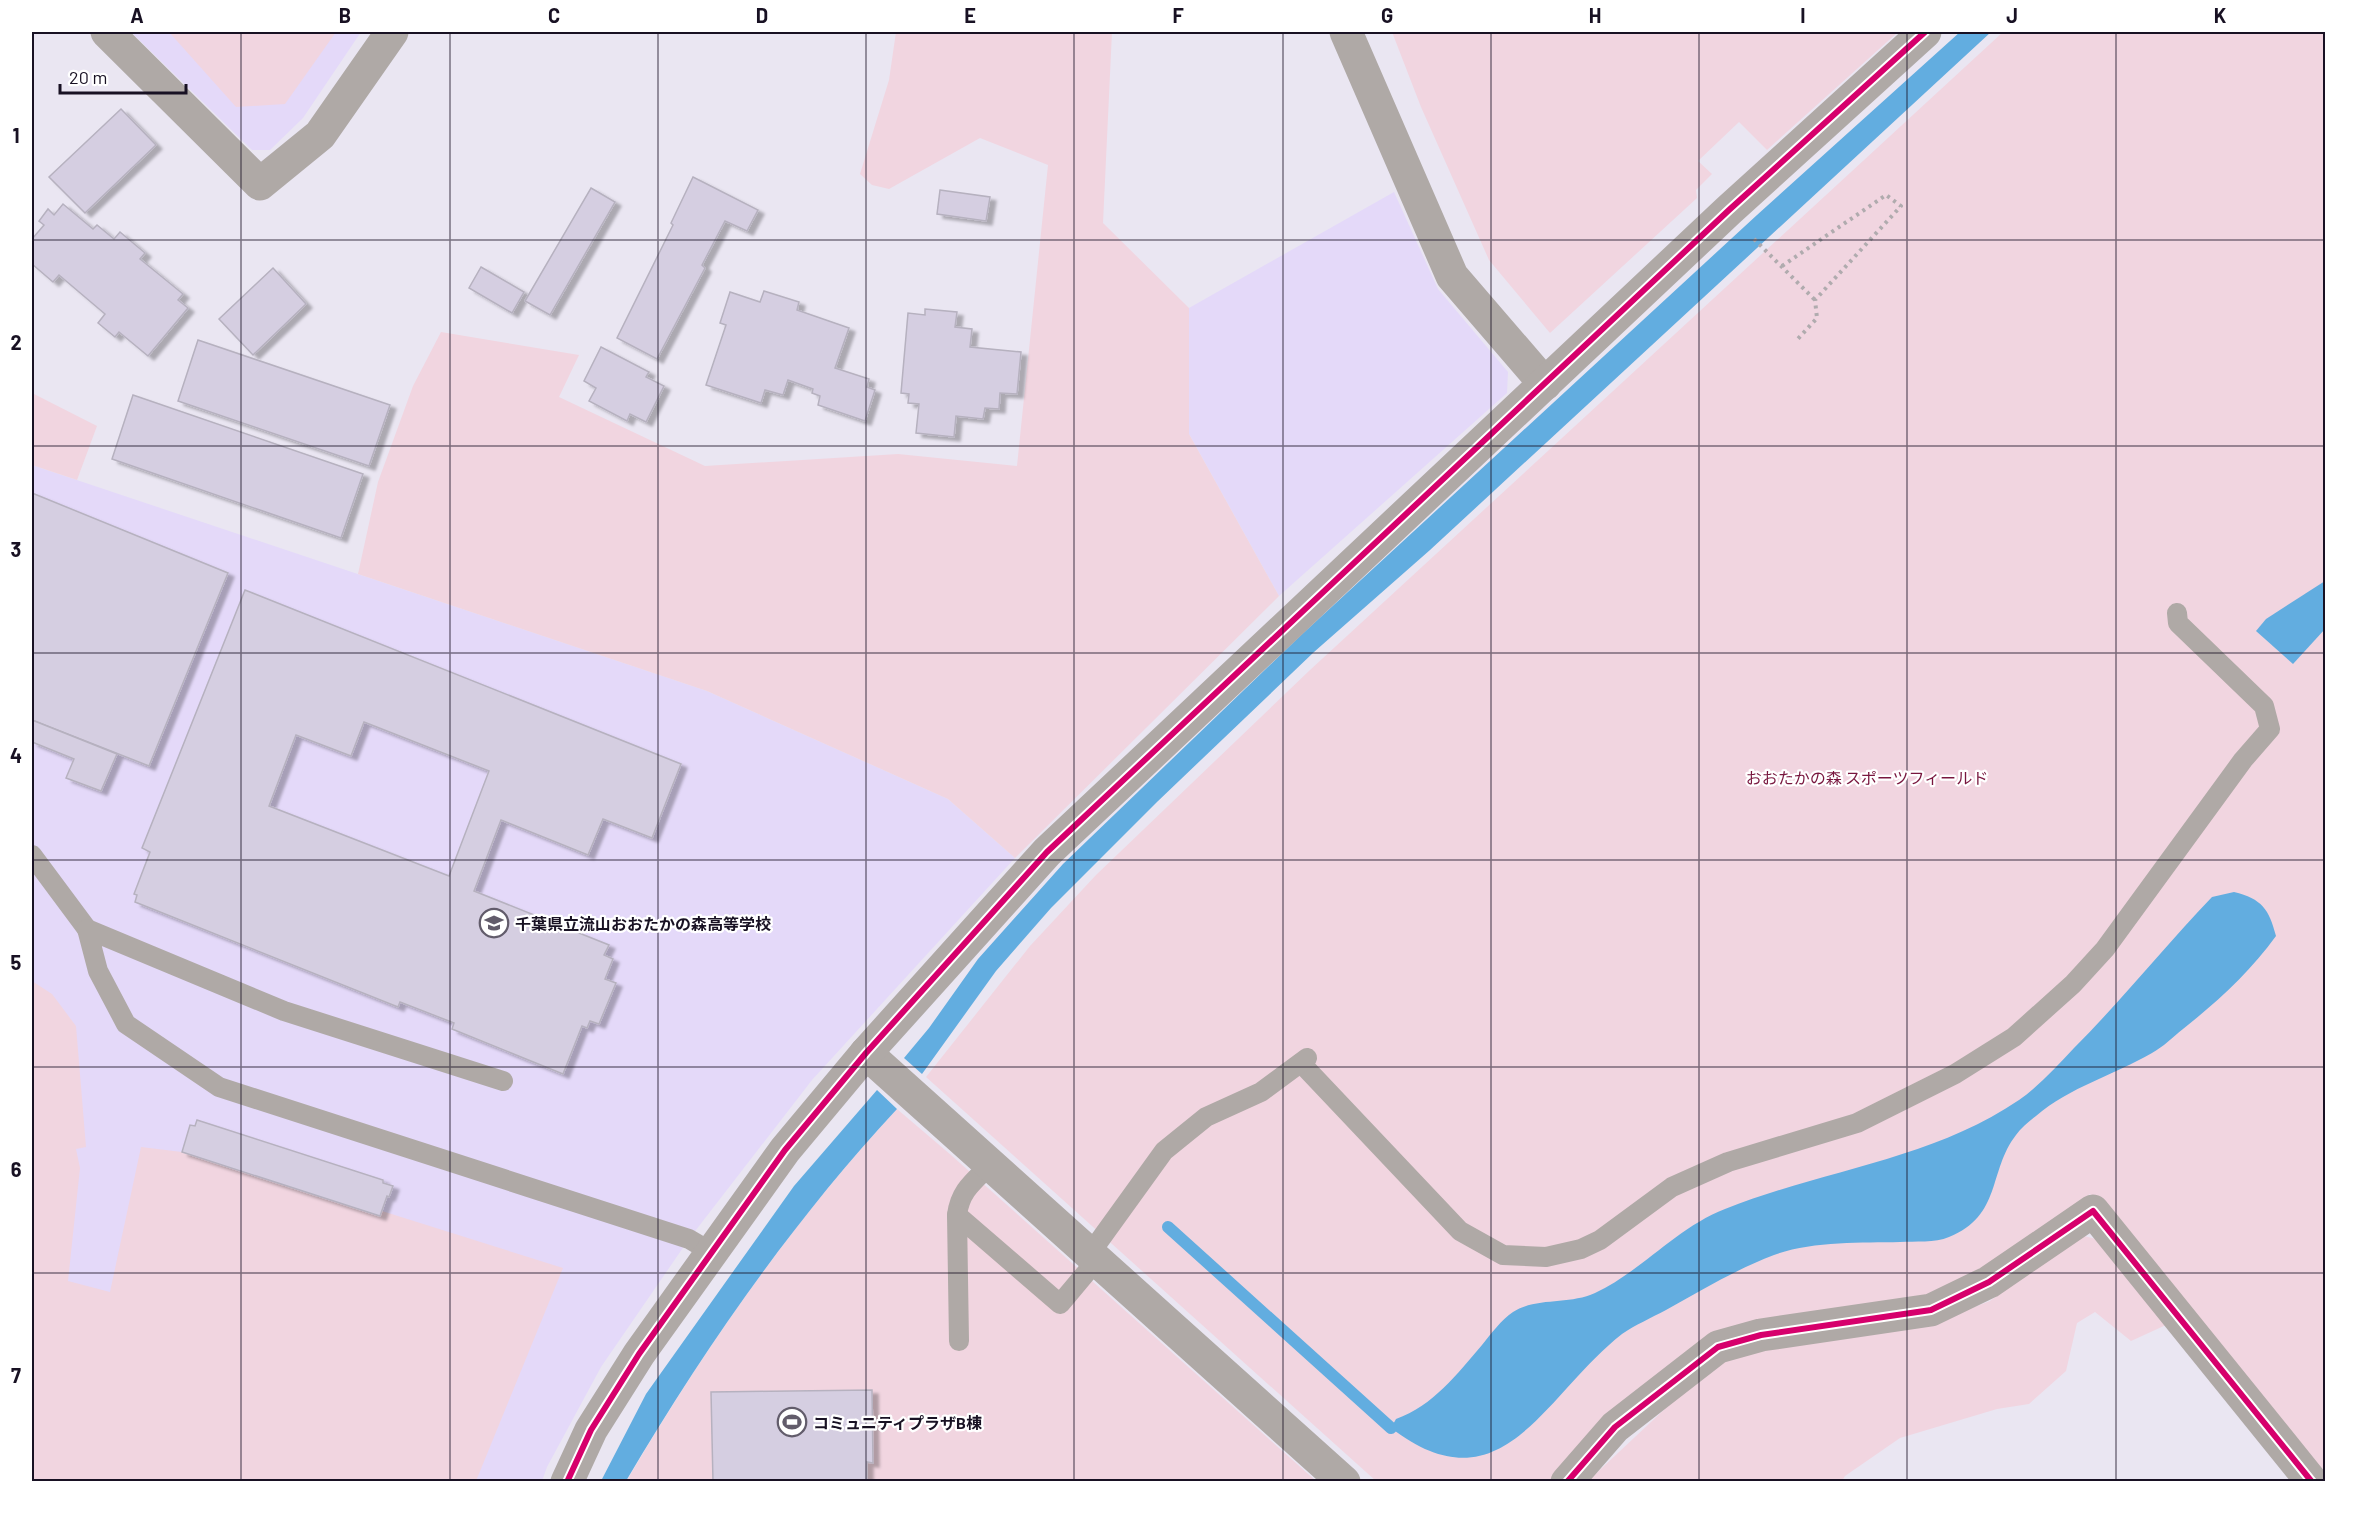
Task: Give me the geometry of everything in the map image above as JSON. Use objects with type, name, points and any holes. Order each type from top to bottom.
[{"type":"street","points":[[107,32],[260,184],[320,135],[392,32]]},
{"type":"street","points":[[1346,32],[1452,276],[1545,384]]},
{"type":"street","points":[[567,1482],[591,1430],[615,1391],[785,1150],[866,1053],[1047,852],[1729,210],[1926,32]]},
{"type":"street","points":[[866,1053],[989,1166],[1344,1482]]},
{"type":"street","points":[[1567,1482],[1615,1427],[1718,1347],[1761,1335],[1931,1310],[1989,1282],[2093,1211],[2312,1482]]},
{"type":"lane","points":[[957,1215],[1060,1304],[1164,1151],[1206,1117],[1261,1092],[1304,1060],[1460,1231],[1503,1255],[1546,1257],[1581,1249],[1600,1240],[1672,1187],[1728,1162],[1857,1123],[1955,1074],[2014,1037],[2073,984],[2105,949],[2242,760],[2270,729],[2264,706],[2178,622],[2177,613]]},
{"type":"lane","points":[[32,855],[87,929],[98,971],[126,1024],[219,1087],[689,1239],[711,1252]]},
{"type":"lane","points":[[87,929],[284,1011],[502,1081]]},
{"type":"lane","points":[[959,1341],[957,1215],[959,1198],[964,1190],[989,1166]]},
{"type":"path","points":[[1782,266],[1886,195],[1901,206],[1815,300]]},
{"type":"path","points":[[1765,251],[1815,300],[1817,318],[1796,341]]},
{"type":"shaded area","points":[[131,32],[361,32],[303,118],[270,150],[252,150]]},
{"type":"shaded area","points":[[1394,192],[1438,289],[1508,372],[1507,393],[1279,596],[1189,434],[1189,308]]},
{"type":"shaded area","name":"千葉県立流山おおたかの森高等学校","points":[[32,465],[707,691],[948,799],[1015,858],[812,1080],[689,1239],[601,1367],[547,1467],[542,1481],[32,1482]]},
{"type":"green space","points":[[169,32],[336,32],[285,104],[236,107]]},
{"type":"green space","points":[[896,32],[1112,32],[1103,223],[1189,308],[1189,434],[1279,596],[1015,858],[948,799],[707,691],[358,574],[378,482],[413,386],[441,332],[579,355],[559,397],[705,466],[898,454],[1017,466],[1048,165],[980,138],[889,189],[872,185],[860,174],[889,80]]},
{"type":"green space","points":[[1392,32],[1898,32],[1767,150],[1739,122],[1698,161],[1712,174],[1696,190],[1697,198],[1550,333],[1489,260],[1421,107]]},
{"type":"green space","name":"おおたかの森 スポーツフィールド","points":[[2003,32],[2325,32],[2325,1476],[2090,1194],[2003,1260],[1933,1295],[1741,1326],[1551,1481],[1376,1481],[926,1077],[1030,946],[1096,875],[1310,670]]},
{"type":"green space","points":[[32,393],[97,426],[77,480],[32,465]]},
{"type":"green space","points":[[32,981],[52,994],[76,1026],[86,1147],[76,1149],[80,1168],[68,1281],[110,1292],[141,1147],[182,1152],[380,1216],[382,1211],[563,1268],[476,1481],[32,1481]]},
{"type":"green space","points":[[897,1109],[1316,1481],[626,1482],[686,1384],[751,1288],[821,1196]]},
{"type":"green space","points":[[2080,1235],[2100,1240],[2166,1325],[2131,1341],[2095,1312],[2077,1323],[2066,1371],[2029,1404],[1997,1409],[1900,1438],[1845,1476],[1842,1481],[1587,1482],[1700,1376],[1737,1354],[1935,1322],[1990,1301]]},
{"type":"water","points":[[1960,32],[1991,32],[1430,550],[1314,652],[1157,802],[1051,908],[996,971],[922,1074],[904,1058],[929,1028],[978,959],[1063,864],[1299,637],[1757,215]]},
{"type":"water","points":[[2325,581],[2325,629],[2293,664],[2256,631],[2266,619]]},
{"type":"water","points":[[2234,892],[2258,902],[2267,912],[2276,936],[2266,949],[2221,997],[2160,1048],[2063,1097],[2025,1125],[2007,1149],[1986,1205],[1978,1217],[1966,1228],[1949,1237],[1931,1241],[1804,1247],[1788,1250],[1746,1267],[1622,1334],[1594,1359],[1544,1413],[1519,1436],[1492,1452],[1463,1458],[1430,1451],[1391,1428],[1396,1419],[1422,1406],[1444,1388],[1500,1323],[1522,1307],[1585,1297],[1595,1293],[1612,1284],[1707,1217],[1799,1184],[1913,1151],[1950,1137],[2019,1100],[2048,1076],[2092,1030],[2212,897]]},
{"type":"water","points":[[877,1090],[897,1109],[821,1196],[751,1288],[686,1383],[626,1481],[601,1481],[646,1394],[794,1186]]},
{"type":"building","points":[[121,109],[156,145],[85,213],[49,177]]},
{"type":"building","points":[[693,177],[758,210],[747,231],[725,221],[702,265],[705,268],[657,359],[617,338],[673,225],[671,223]]},
{"type":"building","points":[[591,188],[615,202],[550,315],[525,301]]},
{"type":"building","points":[[940,190],[990,197],[986,221],[937,214]]},
{"type":"building","points":[[63,204],[93,229],[97,225],[114,239],[120,232],[145,253],[140,259],[183,294],[178,300],[188,308],[148,356],[119,332],[115,337],[98,323],[105,314],[59,275],[53,282],[32,264],[32,239],[44,225],[39,221],[48,209],[54,215]]},
{"type":"building","points":[[481,267],[524,292],[512,313],[469,288]]},
{"type":"building","points":[[273,268],[306,304],[253,355],[219,319]]},
{"type":"building","points":[[764,291],[799,302],[797,310],[849,328],[835,368],[869,379],[867,387],[875,390],[865,421],[818,405],[820,396],[812,393],[813,389],[788,380],[783,395],[765,390],[761,403],[706,385],[726,325],[720,323],[730,292],[760,302]]},
{"type":"building","points":[[925,309],[957,312],[955,327],[972,329],[970,347],[1021,352],[1017,394],[1000,393],[999,409],[985,408],[983,419],[956,416],[954,437],[916,433],[919,404],[908,403],[909,394],[901,393],[908,313],[925,315]]},
{"type":"building","points":[[198,340],[390,405],[369,466],[178,401]]},
{"type":"building","points":[[601,347],[649,372],[646,377],[664,386],[646,422],[630,414],[627,421],[589,401],[596,388],[584,381]]},
{"type":"building","points":[[133,395],[363,474],[341,538],[112,459]]},
{"type":"building","points":[[32,493],[228,573],[149,766],[32,720]]},
{"type":"building","points":[[245,590],[681,764],[652,838],[603,819],[588,855],[501,820],[474,891],[609,945],[604,955],[613,959],[605,979],[616,983],[599,1024],[590,1021],[587,1028],[582,1026],[563,1074],[452,1029],[454,1023],[400,1002],[398,1007],[135,902],[137,895],[134,894],[150,852],[142,848]],"holes":[[[364,722],[489,771],[449,876],[269,806],[296,735],[351,756]]]},
{"type":"building","points":[[32,720],[117,754],[101,791],[66,778],[74,759],[32,742]]},
{"type":"building","points":[[197,1120],[383,1180],[383,1183],[393,1186],[389,1197],[387,1196],[380,1216],[182,1152],[190,1125],[195,1126]]},
{"type":"building","name":"コミュニティプラザB棟","points":[[872,1390],[873,1463],[867,1462],[867,1482],[713,1482],[711,1392]]},
{"type":"waterway","points":[[1168,1227],[1391,1428]]},
{"type":"cycle path","points":[[567,1482],[591,1430],[639,1354],[785,1150],[866,1053],[1047,852],[1729,210],[1925,32]]},
{"type":"cycle path","points":[[1567,1482],[1615,1427],[1718,1347],[1761,1335],[1931,1310],[1989,1282],[2093,1211],[2312,1482]]},
{"type":"place","name":"千葉県立流山おおたかの森高等学校","points":[[494,923]]},
{"type":"place","name":"コミュニティプラザB棟","points":[[792,1422]]}]
